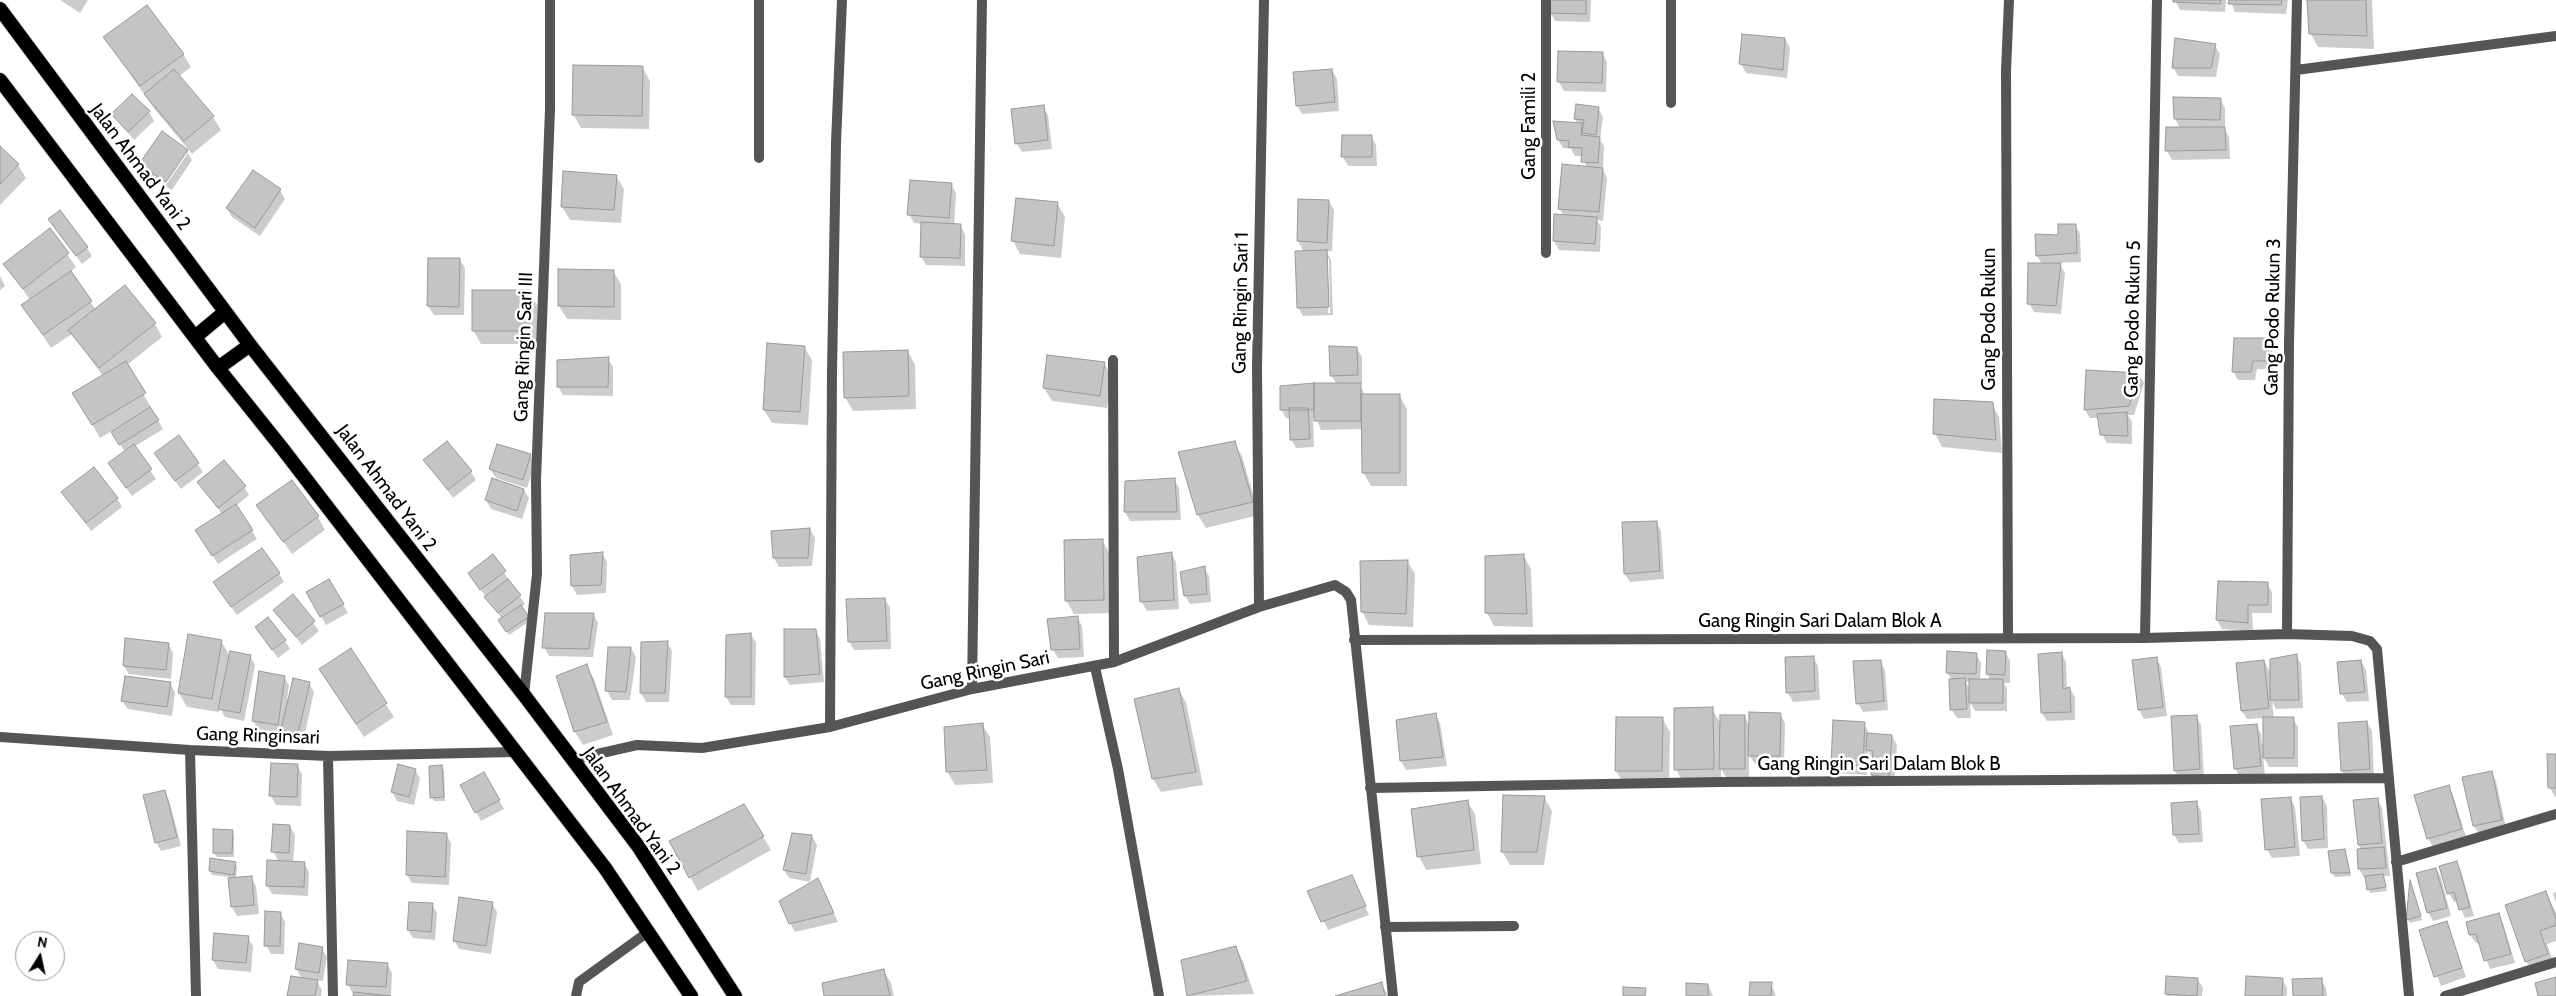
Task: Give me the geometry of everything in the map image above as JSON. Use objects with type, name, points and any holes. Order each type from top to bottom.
[{"type":"highway","name":"Jalan Ahmad Yani 2","points":[[0,9],[250,345],[524,695],[571,760],[638,846],[735,996]]},
{"type":"highway","points":[[0,80],[218,368],[605,868],[691,996]]},
{"type":"highway","points":[[195,337],[225,312]]},
{"type":"highway","points":[[218,368],[250,345]]},
{"type":"street","name":"Gang Ringin Sari III","points":[[524,695],[536,574],[536,480],[549,118],[550,0]]},
{"type":"street","points":[[759,0],[759,158]]},
{"type":"street","points":[[830,721],[832,362],[842,0]]},
{"type":"street","points":[[972,689],[982,0]]},
{"type":"street","name":"Gang Ringin Sari 1","points":[[1259,607],[1257,367],[1264,0]]},
{"type":"street","name":"Gang Famili 2","points":[[1546,0],[1546,253]]},
{"type":"street","points":[[1671,0],[1671,103]]},
{"type":"street","name":"Gang Podo Rukun","points":[[2008,638],[2006,71],[2009,0]]},
{"type":"street","name":"Gang Podo Rukun 5","points":[[2145,638],[2157,0]]},
{"type":"street","name":"Gang Podo Rukun 3","points":[[2287,634],[2290,333],[2297,0]]},
{"type":"street","points":[[2296,70],[2556,36]]},
{"type":"street","points":[[1113,360],[1113,659]]},
{"type":"street","name":"Gang Ringin Sari","points":[[571,760],[637,745],[702,748],[972,689],[1095,667],[1259,607],[1335,585],[1346,592],[1351,600],[1354,640]]},
{"type":"street","name":"Gang Ringin Sari Dalam Blok A","points":[[1354,640],[2145,638],[2287,634],[2352,636],[2370,641],[2377,649],[2409,996]]},
{"type":"street","points":[[1354,640],[1393,996]]},
{"type":"street","points":[[1095,667],[1118,768],[1158,996]]},
{"type":"street","name":"Gang Ringinsari","points":[[0,737],[190,750],[328,756],[516,752]]},
{"type":"street","points":[[190,750],[196,996]]},
{"type":"street","points":[[328,756],[333,996]]},
{"type":"street","name":"Gang Ringin Sari Dalam Blok B","points":[[1370,788],[1721,782],[2389,778]]},
{"type":"street","points":[[2396,862],[2556,814]]},
{"type":"street","points":[[1385,927],[1514,926]]},
{"type":"street","points":[[576,996],[579,982],[648,932]]},
{"type":"street","points":[[2445,996],[2556,962]]},
{"type":"building","points":[[1549,0],[1586,0],[1586,14],[1549,13]]},
{"type":"building","points":[[2173,0],[2221,0],[2220,4],[2173,2]]},
{"type":"building","points":[[2229,0],[2282,0],[2281,5],[2228,4]]},
{"type":"building","points":[[2307,0],[2366,0],[2367,36],[2309,34]]},
{"type":"building","points":[[147,5],[184,54],[140,86],[103,37]]},
{"type":"building","points":[[1742,34],[1785,38],[1783,70],[1739,64]]},
{"type":"building","points":[[2175,38],[2216,44],[2211,68],[2172,68]]},
{"type":"building","points":[[1558,51],[1603,52],[1602,83],[1557,82]]},
{"type":"building","points":[[573,65],[643,66],[642,116],[572,115]]},
{"type":"building","points":[[174,69],[214,116],[184,141],[144,94]]},
{"type":"building","points":[[1332,69],[1335,102],[1296,106],[1293,72]]},
{"type":"building","points":[[132,94],[150,111],[128,132],[111,114]]},
{"type":"building","points":[[2173,97],[2221,98],[2220,120],[2174,119]]},
{"type":"building","points":[[1576,104],[1599,107],[1596,135],[1582,133],[1584,120],[1574,119]]},
{"type":"building","points":[[1044,105],[1048,140],[1015,144],[1011,109]]},
{"type":"building","points":[[1553,121],[1582,123],[1581,135],[1600,137],[1598,163],[1581,162],[1582,148],[1568,147],[1569,141],[1557,140]]},
{"type":"building","points":[[2166,127],[2225,127],[2226,150],[2165,151]]},
{"type":"building","points":[[162,131],[188,150],[166,182],[139,164]]},
{"type":"building","points":[[1342,135],[1372,135],[1372,157],[1341,157]]},
{"type":"building","points":[[0,146],[19,164],[0,184]]},
{"type":"building","points":[[1562,164],[1603,168],[1599,212],[1558,209]]},
{"type":"building","points":[[253,170],[281,189],[255,228],[226,208]]},
{"type":"building","points":[[563,171],[617,175],[614,210],[561,207]]},
{"type":"building","points":[[910,180],[952,183],[949,218],[907,215]]},
{"type":"building","points":[[1016,198],[1058,202],[1054,246],[1011,241]]},
{"type":"building","points":[[1298,199],[1329,200],[1327,243],[1297,241]]},
{"type":"building","points":[[60,210],[88,247],[76,256],[48,219]]},
{"type":"building","points":[[1554,214],[1597,217],[1595,244],[1553,241]]},
{"type":"building","points":[[921,222],[961,224],[960,258],[920,257]]},
{"type":"building","points":[[2058,224],[2076,224],[2077,253],[2036,256],[2035,234],[2058,235]]},
{"type":"building","points":[[50,228],[69,253],[23,289],[3,264]]},
{"type":"building","points":[[1327,250],[1329,307],[1297,308],[1295,251]]},
{"type":"building","points":[[428,258],[460,258],[459,307],[427,306]]},
{"type":"building","points":[[2028,263],[2061,263],[2056,306],[2027,304]]},
{"type":"building","points":[[558,269],[614,270],[614,307],[558,306]]},
{"type":"building","points":[[71,271],[92,301],[43,335],[21,305]]},
{"type":"building","points":[[125,285],[156,323],[99,368],[68,330]]},
{"type":"building","points":[[472,290],[530,290],[530,331],[472,331]]},
{"type":"building","points":[[2234,338],[2268,338],[2269,361],[2253,361],[2251,372],[2232,372]]},
{"type":"building","points":[[767,343],[805,346],[800,412],[763,410]]},
{"type":"building","points":[[1329,346],[1357,347],[1358,375],[1330,376]]},
{"type":"building","points":[[908,350],[909,396],[844,398],[843,352]]},
{"type":"building","points":[[1047,355],[1105,362],[1100,396],[1043,388]]},
{"type":"building","points":[[609,357],[608,387],[557,387],[557,360]]},
{"type":"building","points":[[126,361],[146,393],[92,425],[72,393]]},
{"type":"building","points":[[2086,370],[2140,373],[2129,406],[2084,410]]},
{"type":"building","points":[[1314,383],[1361,383],[1361,421],[1314,421]]},
{"type":"building","points":[[1314,383],[1314,410],[1280,410],[1280,386]]},
{"type":"building","points":[[1361,394],[1400,394],[1400,473],[1362,473]]},
{"type":"building","points":[[1934,399],[1993,402],[1996,440],[1933,434]]},
{"type":"building","points":[[150,407],[159,420],[119,445],[111,432]]},
{"type":"building","points":[[1289,408],[1308,408],[1310,439],[1290,440]]},
{"type":"building","points":[[2127,412],[2128,436],[2100,435],[2097,414]]},
{"type":"building","points":[[179,435],[199,463],[175,481],[154,453]]},
{"type":"building","points":[[447,441],[472,471],[448,490],[423,460]]},
{"type":"building","points":[[1235,441],[1253,502],[1197,515],[1178,452]]},
{"type":"building","points":[[134,444],[152,469],[126,488],[108,463]]},
{"type":"building","points":[[497,444],[531,454],[523,480],[489,469]]},
{"type":"building","points":[[224,460],[246,486],[218,508],[197,482]]},
{"type":"building","points":[[94,467],[118,498],[86,523],[61,492]]},
{"type":"building","points":[[492,478],[524,489],[517,511],[485,500]]},
{"type":"building","points":[[1175,478],[1177,512],[1124,512],[1125,481]]},
{"type":"building","points":[[292,480],[319,516],[283,542],[256,505]]},
{"type":"building","points":[[236,504],[253,530],[212,556],[195,530]]},
{"type":"building","points":[[1657,521],[1660,571],[1624,574],[1622,522]]},
{"type":"building","points":[[810,528],[808,558],[773,558],[771,531]]},
{"type":"building","points":[[1103,539],[1104,600],[1065,601],[1064,540]]},
{"type":"building","points":[[262,548],[280,573],[231,607],[213,582]]},
{"type":"building","points":[[603,552],[601,585],[571,586],[570,555]]},
{"type":"building","points":[[1172,552],[1174,600],[1140,602],[1137,557]]},
{"type":"building","points":[[493,554],[506,571],[480,590],[468,573]]},
{"type":"building","points":[[1524,554],[1527,614],[1485,613],[1485,556]]},
{"type":"building","points":[[1408,560],[1406,614],[1361,612],[1360,561]]},
{"type":"building","points":[[1205,566],[1207,594],[1184,596],[1180,572]]},
{"type":"building","points":[[329,579],[344,604],[320,617],[306,592]]},
{"type":"building","points":[[508,579],[521,595],[498,613],[484,597]]},
{"type":"building","points":[[2218,581],[2268,582],[2268,605],[2248,605],[2248,623],[2216,620]]},
{"type":"building","points":[[293,594],[315,621],[296,637],[273,610]]},
{"type":"building","points":[[885,598],[887,641],[848,642],[846,599]]},
{"type":"building","points":[[521,605],[529,617],[506,632],[498,620]]},
{"type":"building","points":[[545,613],[594,613],[589,649],[542,648]]},
{"type":"building","points":[[1078,616],[1080,649],[1051,650],[1047,619]]},
{"type":"building","points":[[268,617],[286,640],[272,650],[255,627]]},
{"type":"building","points":[[784,629],[816,629],[820,674],[784,677]]},
{"type":"building","points":[[751,633],[751,697],[725,697],[726,635]]},
{"type":"building","points":[[188,634],[222,640],[212,699],[178,693]]},
{"type":"building","points":[[125,638],[169,643],[166,670],[123,666]]},
{"type":"building","points":[[668,641],[665,693],[640,693],[641,642]]},
{"type":"building","points":[[608,647],[631,647],[626,692],[605,691]]},
{"type":"building","points":[[351,648],[387,703],[356,724],[319,669]]},
{"type":"building","points":[[1987,650],[2006,651],[2005,675],[1986,674]]},
{"type":"building","points":[[230,651],[251,655],[240,713],[218,709]]},
{"type":"building","points":[[1947,651],[1977,653],[1976,674],[1946,673]]},
{"type":"building","points":[[2062,652],[2063,689],[2070,687],[2071,712],[2041,713],[2038,654]]},
{"type":"building","points":[[2297,654],[2299,700],[2270,700],[2270,659]]},
{"type":"building","points":[[1814,656],[1815,691],[1786,693],[1785,657]]},
{"type":"building","points":[[2157,657],[2163,707],[2138,710],[2132,660]]},
{"type":"building","points":[[1881,660],[1884,701],[1856,704],[1853,661]]},
{"type":"building","points":[[2264,660],[2269,708],[2241,711],[2236,663]]},
{"type":"building","points":[[2361,660],[2365,692],[2340,694],[2337,662]]},
{"type":"building","points":[[587,664],[607,722],[574,732],[556,676]]},
{"type":"building","points":[[259,671],[285,676],[278,725],[252,721]]},
{"type":"building","points":[[125,676],[171,682],[167,707],[121,701]]},
{"type":"building","points":[[293,678],[310,682],[298,734],[281,730]]},
{"type":"building","points":[[1965,678],[1967,709],[1950,710],[1949,679]]},
{"type":"building","points":[[1969,679],[2003,679],[2003,703],[1969,703]]},
{"type":"building","points":[[1179,688],[1196,772],[1152,779],[1134,699]]},
{"type":"building","points":[[1713,707],[1714,769],[1674,770],[1674,708]]},
{"type":"building","points":[[1749,712],[1781,713],[1780,756],[1748,756]]},
{"type":"building","points":[[1436,713],[1443,757],[1400,761],[1396,720]]},
{"type":"building","points":[[1720,715],[1745,715],[1745,769],[1719,769]]},
{"type":"building","points":[[2197,715],[2200,769],[2174,771],[2171,716]]},
{"type":"building","points":[[1616,717],[1663,717],[1662,771],[1615,771]]},
{"type":"building","points":[[2263,717],[2294,717],[2294,758],[2263,758]]},
{"type":"building","points":[[1833,720],[1865,722],[1863,766],[1831,765]]},
{"type":"building","points":[[2367,721],[2370,769],[2341,771],[2338,723]]},
{"type":"building","points":[[983,723],[987,770],[946,772],[944,727]]},
{"type":"building","points":[[2257,724],[2261,766],[2234,769],[2230,726]]},
{"type":"building","points":[[1867,733],[1892,735],[1889,777],[1871,775],[1873,751],[1866,750]]},
{"type":"building","points":[[2547,754],[2556,754],[2556,788],[2548,788]]},
{"type":"building","points":[[271,763],[298,764],[297,797],[269,796]]},
{"type":"building","points":[[398,764],[416,769],[409,797],[391,792]]},
{"type":"building","points":[[442,765],[444,797],[430,798],[429,766]]},
{"type":"building","points":[[2492,771],[2502,820],[2473,826],[2462,777]]},
{"type":"building","points":[[484,772],[500,800],[475,813],[460,785]]},
{"type":"building","points":[[2449,785],[2462,829],[2427,839],[2414,795]]},
{"type":"building","points":[[165,790],[177,837],[155,843],[143,795]]},
{"type":"building","points":[[1503,795],[1545,796],[1537,852],[1501,852]]},
{"type":"building","points":[[2322,796],[2324,839],[2302,841],[2300,797]]},
{"type":"building","points":[[2291,797],[2295,847],[2265,850],[2261,799]]},
{"type":"building","points":[[2378,798],[2382,843],[2358,845],[2353,800]]},
{"type":"building","points":[[1468,800],[1474,850],[1417,857],[1411,809]]},
{"type":"building","points":[[2197,801],[2199,834],[2173,835],[2171,803]]},
{"type":"building","points":[[744,804],[764,836],[689,878],[669,841]]},
{"type":"building","points":[[273,824],[290,825],[289,853],[271,852]]},
{"type":"building","points":[[213,829],[233,830],[232,853],[213,853]]},
{"type":"building","points":[[407,831],[447,833],[445,877],[406,875]]},
{"type":"building","points":[[792,833],[812,835],[806,874],[783,870]]},
{"type":"building","points":[[2384,847],[2386,868],[2358,869],[2357,849]]},
{"type":"building","points":[[2345,849],[2350,873],[2331,873],[2328,851]]},
{"type":"building","points":[[210,858],[236,862],[234,875],[209,871]]},
{"type":"building","points":[[267,860],[305,862],[304,887],[266,886]]},
{"type":"building","points":[[2457,861],[2470,907],[2459,910],[2454,892],[2447,894],[2439,866]]},
{"type":"building","points":[[2436,868],[2447,908],[2427,913],[2416,873]]},
{"type":"building","points":[[2383,874],[2386,887],[2367,890],[2365,876]]},
{"type":"building","points":[[1352,875],[1366,906],[1321,922],[1307,891]]},
{"type":"building","points":[[252,876],[254,905],[231,907],[228,878]]},
{"type":"building","points":[[818,878],[834,913],[789,924],[779,901]]},
{"type":"building","points":[[2410,880],[2421,916],[2406,920]]},
{"type":"building","points":[[2546,891],[2556,919],[2556,925],[2540,931],[2548,954],[2525,962],[2505,905]]},
{"type":"building","points":[[459,897],[493,902],[486,946],[453,941]]},
{"type":"building","points":[[409,902],[433,903],[431,932],[407,930]]},
{"type":"building","points":[[265,911],[281,912],[280,946],[264,946]]},
{"type":"building","points":[[2499,913],[2511,954],[2484,961],[2476,934],[2469,935],[2466,922]]},
{"type":"building","points":[[2447,921],[2462,968],[2434,977],[2419,930]]},
{"type":"building","points":[[214,933],[249,936],[246,963],[212,960]]},
{"type":"building","points":[[299,943],[323,947],[319,973],[295,969]]},
{"type":"building","points":[[1236,946],[1247,981],[1187,996],[1181,960]]},
{"type":"building","points":[[348,960],[388,963],[386,987],[346,985]]},
{"type":"building","points":[[884,969],[890,996],[824,996],[822,983]]},
{"type":"building","points":[[291,976],[318,980],[315,996],[287,996]]},
{"type":"building","points":[[2166,976],[2198,978],[2197,996],[2165,994]]},
{"type":"building","points":[[2246,976],[2283,978],[2282,996],[2245,996]]},
{"type":"building","points":[[2556,977],[2556,996],[2538,996],[2535,983]]},
{"type":"building","points":[[2322,978],[2323,996],[2293,996],[2292,979]]},
{"type":"building","points":[[1382,982],[1385,996],[1335,996]]},
{"type":"building","points":[[1750,982],[1772,982],[1771,996],[1749,996]]},
{"type":"building","points":[[1686,983],[1708,984],[1708,996],[1686,996]]},
{"type":"building","points":[[1623,987],[1646,988],[1645,996],[1623,996]]},
{"type":"building","points":[[354,992],[391,996],[353,996]]}]
